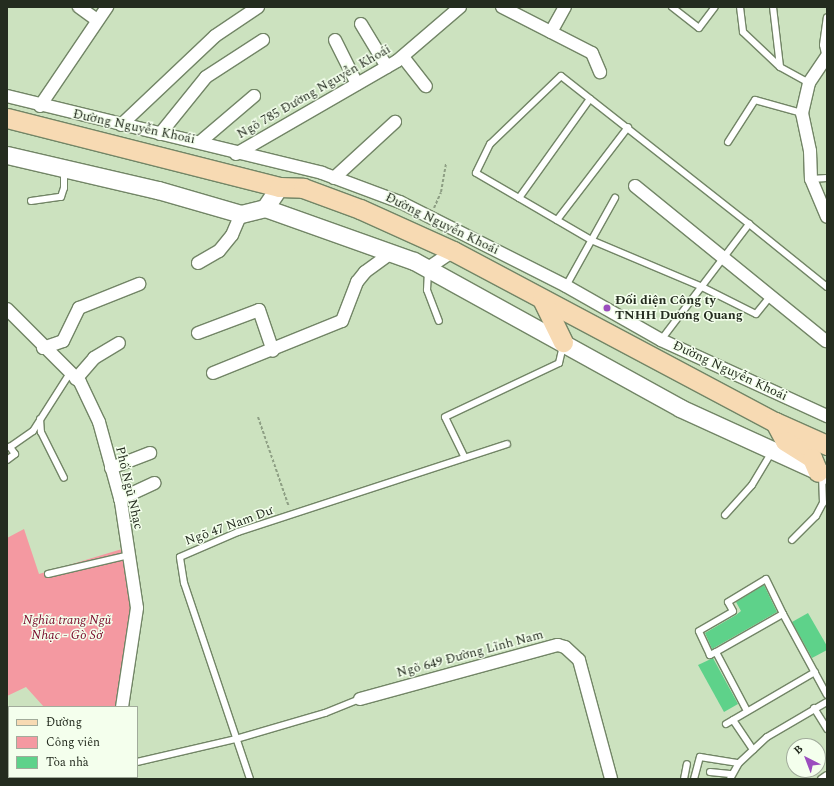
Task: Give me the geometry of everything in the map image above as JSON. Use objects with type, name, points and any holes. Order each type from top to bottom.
[{"type":"main road","name":"Đường Nguyễn Khoái","points":[[7,118],[279,187],[303,188],[360,208],[453,251],[775,422],[827,445]]},
{"type":"main road","points":[[542,299],[563,342]]},
{"type":"main road","points":[[775,422],[785,441],[812,458],[823,473]]},
{"type":"street","points":[[79,7],[97,20]]},
{"type":"street","points":[[40,106],[107,7]]},
{"type":"street","points":[[121,126],[215,36],[258,7]]},
{"type":"street","name":"Ngõ 785 Đường Nguyễn Khoái","points":[[236,154],[403,57],[460,7]]},
{"type":"street","points":[[502,7],[592,53],[600,72]]},
{"type":"street","points":[[551,32],[565,7]]},
{"type":"street","points":[[361,24],[387,67]]},
{"type":"street","points":[[160,134],[206,77],[263,40]]},
{"type":"street","points":[[335,40],[358,84]]},
{"type":"street","points":[[403,57],[426,86]]},
{"type":"street","points":[[826,60],[809,83],[802,113],[810,151],[811,179],[827,217]]},
{"type":"street","name":"Đường Nguyễn Khoái","points":[[7,96],[40,106],[121,126],[200,142],[236,154],[334,178],[431,216],[566,286],[661,340],[827,416]]},
{"type":"street","points":[[200,142],[254,96]]},
{"type":"street","points":[[334,178],[395,122]]},
{"type":"street","points":[[7,155],[158,190],[241,214],[265,208],[393,252],[428,268],[680,408],[823,473]]},
{"type":"street","points":[[635,186],[826,341]]},
{"type":"street","points":[[265,208],[279,187]]},
{"type":"street","points":[[198,263],[218,250],[236,228],[241,214]]},
{"type":"street","points":[[428,268],[453,251]]},
{"type":"street","points":[[213,372],[273,351],[342,322],[357,282],[365,272],[393,252]]},
{"type":"street","points":[[43,348],[63,341],[79,308],[138,284]]},
{"type":"street","name":"Phố Ngũ Nhạc","points":[[7,309],[43,348],[73,376],[99,422],[120,498],[137,608],[122,706]]},
{"type":"street","points":[[198,332],[259,310],[273,351]]},
{"type":"street","points":[[73,376],[94,358],[120,343]]},
{"type":"street","points":[[112,468],[150,453]]},
{"type":"street","points":[[120,498],[154,483]]},
{"type":"street","name":"Ngõ 649 Đường Lĩnh Nam","points":[[360,699],[558,645],[565,646],[579,660],[611,779]]},
{"type":"lane","points":[[672,7],[699,28],[715,7]]},
{"type":"lane","points":[[679,12],[683,7]]},
{"type":"lane","points":[[740,7],[743,32],[780,67],[809,83]]},
{"type":"lane","points":[[773,7],[780,67]]},
{"type":"lane","points":[[826,60],[822,46],[827,17]]},
{"type":"lane","points":[[770,297],[756,314],[702,287],[592,240],[476,173],[490,144],[561,76],[628,127],[827,287]]},
{"type":"lane","points":[[519,198],[590,99]]},
{"type":"lane","points":[[728,142],[755,100],[802,113]]},
{"type":"lane","points":[[557,220],[628,127]]},
{"type":"lane","points":[[31,202],[61,197],[64,188],[64,169]]},
{"type":"lane","points":[[811,179],[827,178]]},
{"type":"lane","points":[[566,286],[615,198]]},
{"type":"lane","points":[[661,340],[749,224]]},
{"type":"lane","points":[[428,268],[427,290],[439,321]]},
{"type":"lane","points":[[464,456],[445,417],[559,363],[563,342]]},
{"type":"lane","points":[[7,460],[15,454],[10,447],[33,431],[40,418],[73,376]]},
{"type":"lane","points":[[40,418],[41,432],[64,478]]},
{"type":"lane","name":"Ngõ 47 Nam Dư","points":[[250,779],[179,562],[183,554],[238,532],[464,456],[507,444]]},
{"type":"lane","points":[[726,515],[752,485],[773,451]]},
{"type":"lane","points":[[792,540],[816,516],[824,503],[823,473]]},
{"type":"lane","points":[[48,574],[129,555]]},
{"type":"lane","points":[[783,614],[710,655],[699,631],[733,611],[728,602],[766,579],[783,614],[827,695]]},
{"type":"lane","points":[[716,652],[746,709]]},
{"type":"lane","points":[[726,724],[746,709],[814,672]]},
{"type":"lane","points":[[138,762],[236,739],[325,713],[360,699]]},
{"type":"lane","points":[[710,772],[730,777],[739,763],[767,737],[814,708],[827,702]]},
{"type":"lane","points":[[814,708],[827,729]]},
{"type":"lane","points":[[732,720],[753,750]]},
{"type":"lane","points":[[694,779],[700,757],[739,763]]},
{"type":"lane","points":[[684,779],[687,764]]},
{"type":"lane","points":[[821,779],[827,775]]},
{"type":"path","points":[[431,216],[441,192],[446,163]]},
{"type":"path","points":[[258,416],[292,515]]},
{"type":"green space","name":"Nghĩa trang Ngũ Nhạc - Gò Sở","points":[[24,529],[39,574],[122,549],[132,604],[115,706],[43,706],[26,687],[7,696],[7,538]]},
{"type":"building","points":[[764,585],[777,612],[712,649],[705,633],[741,611],[736,602]]},
{"type":"building","points":[[808,613],[827,646],[827,650],[812,658],[792,622]]},
{"type":"building","points":[[713,658],[738,704],[724,712],[698,665]]},
{"type":"place","name":"Đối diện Công ty TNHH Dương Quang","points":[[607,308]]}]
